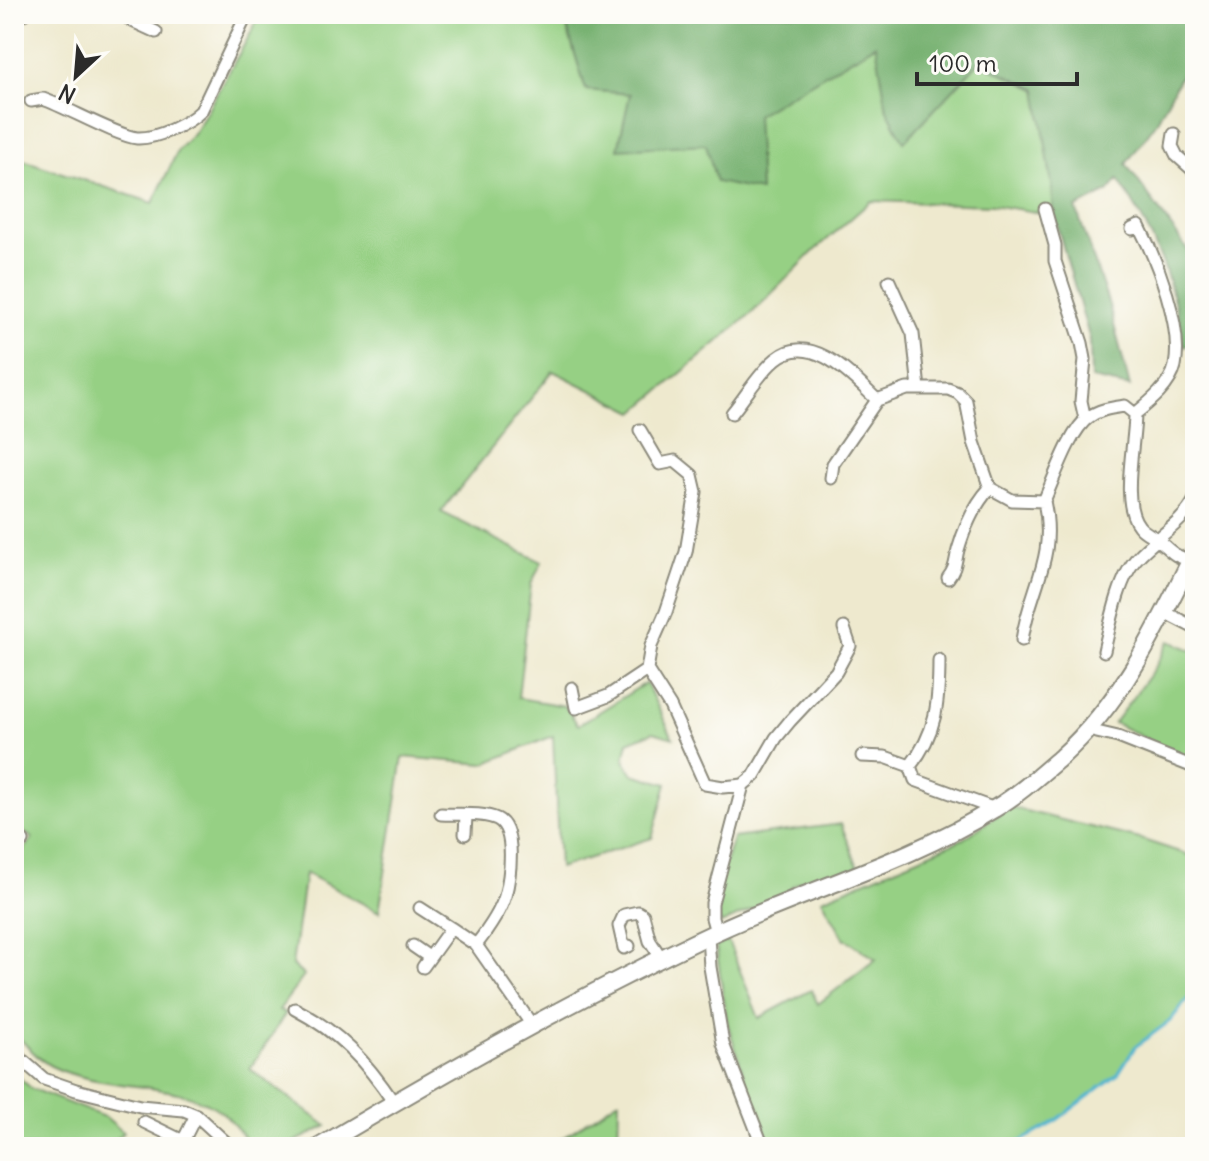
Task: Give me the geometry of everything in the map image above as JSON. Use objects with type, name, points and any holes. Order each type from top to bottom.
[{"type":"street","points":[[14,18],[24,14]]},
{"type":"street","points":[[130,20],[151,29],[151,14]]},
{"type":"street","points":[[31,101],[43,99],[139,138],[171,130],[185,124],[201,111],[247,14]]},
{"type":"street","points":[[1174,134],[1172,146],[1177,156],[1195,172]]},
{"type":"street","points":[[1045,209],[1055,245],[1055,261],[1082,343],[1085,359],[1081,401],[1085,419]]},
{"type":"street","points":[[1132,229],[1139,226],[1162,277],[1172,321],[1175,364],[1165,385],[1135,414],[1128,502],[1141,529],[1175,557],[1193,555]]},
{"type":"street","points":[[889,281],[913,334],[919,389]]},
{"type":"street","points":[[732,413],[765,369],[790,351],[810,350],[827,358],[877,400]]},
{"type":"street","points":[[831,478],[833,464],[877,400],[891,393],[948,389],[966,401],[974,442],[990,488],[1012,500],[1044,501]]},
{"type":"street","points":[[1022,640],[1028,606],[1046,559],[1048,525],[1044,501],[1071,442],[1085,419],[1103,409],[1125,406],[1135,414]]},
{"type":"street","points":[[640,430],[660,464],[675,461],[692,475],[696,492],[686,552],[651,646],[647,670],[670,706],[705,784],[723,787],[743,785],[754,776],[783,729],[836,672],[850,646],[844,628]]},
{"type":"street","points":[[948,578],[956,568],[957,554],[970,516],[990,488]]},
{"type":"street","points":[[1104,651],[1130,567],[1195,499]]},
{"type":"street","points":[[319,1147],[532,1025],[712,934],[908,853],[995,809],[1039,775],[1088,730],[1119,693],[1166,613],[1193,555]]},
{"type":"street","points":[[1166,613],[1195,628]]},
{"type":"street","points":[[910,766],[919,755],[935,720],[939,700],[939,660]]},
{"type":"street","points":[[572,688],[576,708],[608,696],[647,670]]},
{"type":"street","points":[[1088,730],[1118,737],[1191,766]]},
{"type":"street","points":[[1150,765],[1158,753]]},
{"type":"street","points":[[862,756],[885,757],[910,766]]},
{"type":"street","points":[[910,766],[915,780],[995,809]]},
{"type":"street","points":[[743,785],[712,903],[710,967],[723,1044],[763,1147]]},
{"type":"street","points":[[441,814],[496,819],[503,823],[510,839],[505,896],[476,945]]},
{"type":"street","points":[[465,834],[466,816]]},
{"type":"street","points":[[641,914],[651,904]]},
{"type":"street","points":[[420,908],[476,945],[532,1025]]},
{"type":"street","points":[[629,946],[624,948],[621,921],[624,915],[631,912],[641,914],[646,921],[650,941],[662,959]]},
{"type":"street","points":[[413,946],[426,962],[451,928]]},
{"type":"street","points":[[295,1009],[326,1025],[342,1040],[394,1103]]},
{"type":"street","points":[[14,1053],[44,1079],[76,1090],[140,1106],[184,1110],[196,1115],[231,1147]]},
{"type":"street","points":[[144,1122],[183,1141],[196,1115]]},
{"type":"green space","points":[[258,14],[563,14],[586,90],[630,93],[706,144],[760,190],[755,115],[877,44],[887,110],[979,62],[1038,90],[1054,215],[992,205],[871,201],[814,251],[752,313],[635,412],[553,371],[441,512],[542,562],[531,584],[518,698],[565,706],[578,725],[646,683],[673,738],[653,732],[628,742],[624,760],[633,774],[667,784],[652,838],[559,868],[553,736],[484,764],[403,757],[379,912],[305,873],[292,965],[304,976],[279,1010],[286,1013],[250,1069],[327,1126],[284,1147],[251,1147],[223,1113],[205,1102],[163,1090],[95,1080],[51,1066],[14,1033],[14,864],[32,838],[14,825],[14,157],[153,203],[178,150],[196,130],[253,29]]},
{"type":"green space","points":[[563,14],[1193,14],[1188,62],[1156,123],[1126,164],[1195,260],[1195,345],[1183,346],[1174,300],[1161,259],[1143,220],[1118,180],[1108,192],[1076,208],[1109,305],[1130,387],[1091,379],[1090,340],[1054,215],[1037,89],[979,62],[904,142],[887,110],[876,44],[756,115],[760,191],[716,182],[706,144],[618,149],[630,94],[586,90]]},
{"type":"green space","points":[[1169,641],[1195,651],[1195,763],[1114,723],[1156,666]]},
{"type":"green space","points":[[1009,807],[1140,839],[1195,857],[1195,990],[1170,1021],[1135,1047],[1118,1074],[1049,1126],[1010,1147],[772,1147],[750,1094],[727,1022],[716,946],[728,941],[759,1018],[811,990],[818,1004],[876,959],[844,938],[822,899],[963,839]]},
{"type":"green space","points":[[841,824],[858,867],[814,884],[806,879],[792,886],[788,894],[721,924],[717,914],[717,893],[733,838]]},
{"type":"green space","points":[[14,1073],[32,1089],[107,1118],[123,1132],[110,1147],[14,1147]]},
{"type":"green space","points":[[619,1100],[618,1146],[630,1147],[549,1147]]},
{"type":"waterway","points":[[1010,1147],[1049,1126],[1118,1074],[1135,1047],[1170,1021],[1195,990]]}]
